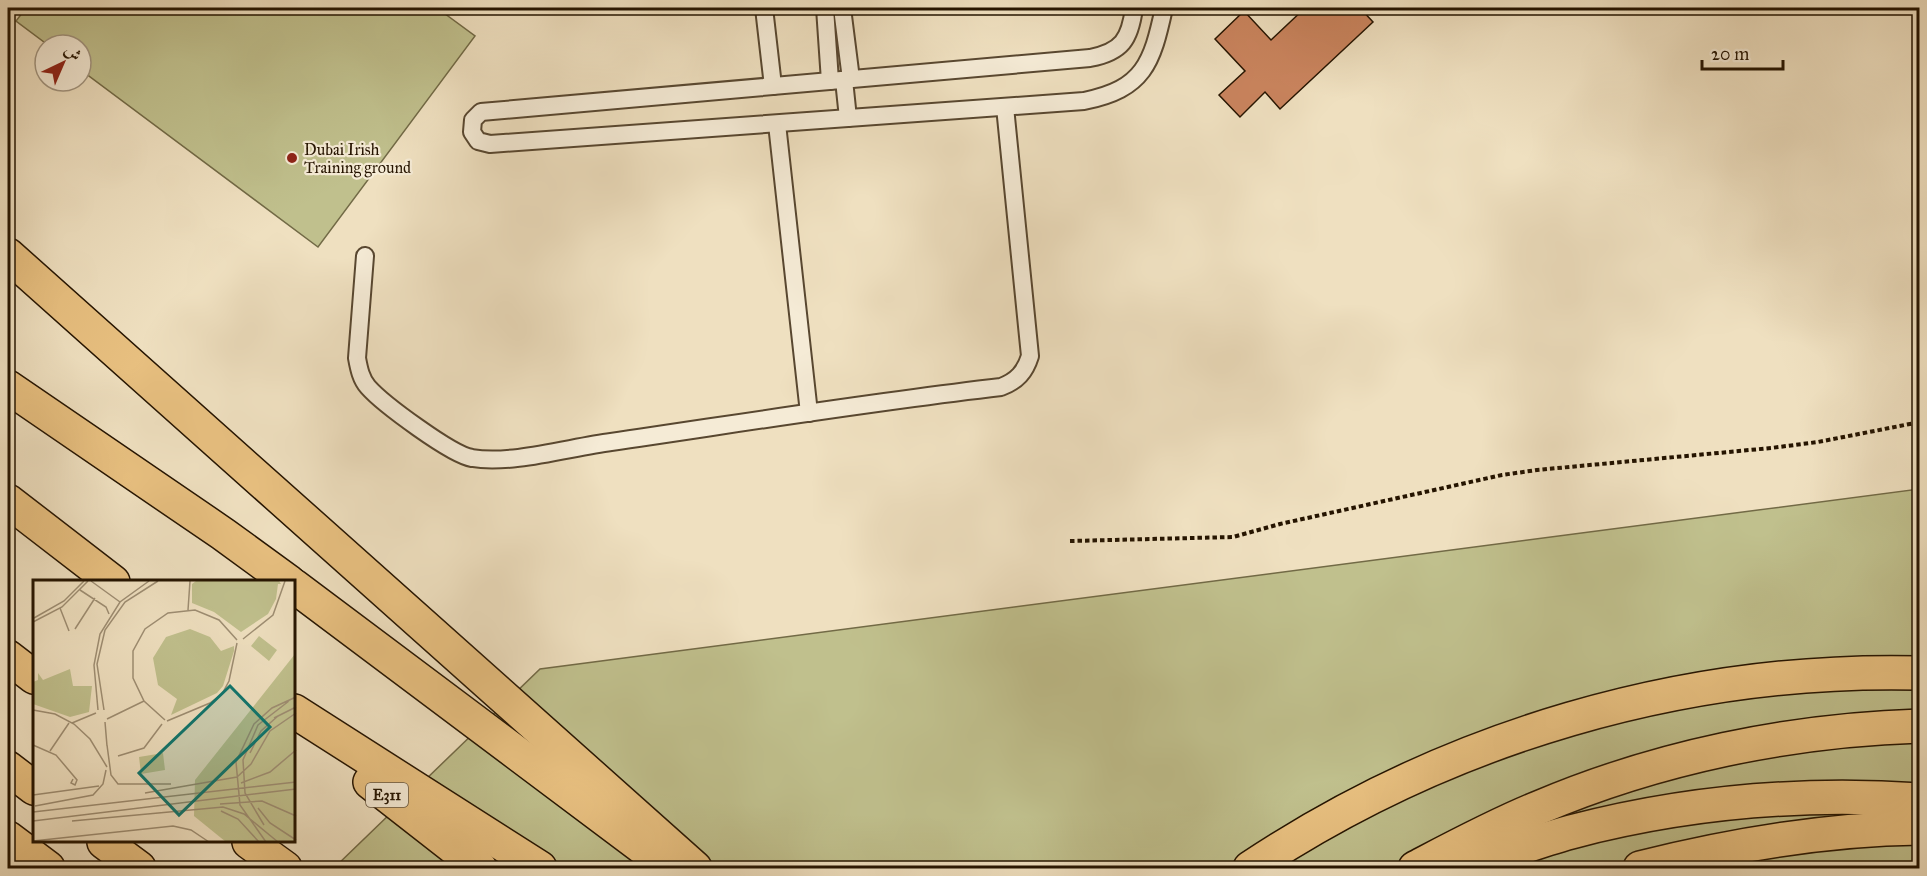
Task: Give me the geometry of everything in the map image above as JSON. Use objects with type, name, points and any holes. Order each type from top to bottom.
[{"type":"main road","points":[[8,255],[695,868]]},
{"type":"main road","points":[[8,387],[286,580]]},
{"type":"main road","points":[[8,501],[110,580]]},
{"type":"main road","points":[[296,588],[643,849],[673,868]]},
{"type":"main road","points":[[8,657],[33,676]]},
{"type":"main road","points":[[1250,868],[1350,808],[1433,768],[1518,735],[1607,708],[1697,689],[1788,677],[1880,672],[1920,673]]},
{"type":"main road","points":[[296,712],[540,868]]},
{"type":"main road","name":"E311","points":[[296,724],[480,868]]},
{"type":"main road","points":[[1415,868],[1473,837],[1538,807],[1605,782],[1674,761],[1815,734],[1920,726]]},
{"type":"main road","points":[[8,768],[33,787]]},
{"type":"main road","points":[[1462,868],[1569,833],[1644,815],[1720,803],[1796,797],[1872,797],[1920,800]]},
{"type":"main road","points":[[1640,868],[1712,850],[1792,836],[1873,828],[1920,828]]},
{"type":"main road","points":[[8,838],[48,868]]},
{"type":"main road","points":[[105,843],[139,868]]},
{"type":"main road","points":[[250,843],[285,868]]},
{"type":"main road","points":[[8,845],[35,868]]},
{"type":"lane","points":[[765,8],[773,86]]},
{"type":"lane","points":[[825,8],[848,118]]},
{"type":"lane","points":[[841,80],[842,8]]},
{"type":"lane","points":[[1134,8],[1130,31],[1121,45],[1107,55],[481,112],[472,120],[472,132],[478,141],[490,144],[1084,101],[1107,97],[1127,86],[1144,69],[1155,48],[1164,8]]},
{"type":"lane","points":[[365,256],[357,358],[360,373],[376,396],[460,455],[487,459],[526,457],[596,444],[1001,387],[1012,383],[1027,367],[1030,356],[1005,107]]},
{"type":"lane","points":[[777,123],[809,413]]},
{"type":"path","points":[[1070,541],[1233,537],[1280,524],[1502,475],[1548,468],[1771,448],[1818,442],[1920,422]]},
{"type":"green space","name":"Dubai Irish Training ground","points":[[26,8],[437,8],[475,36],[318,247],[93,79],[93,33],[33,34],[16,21]]},
{"type":"green space","points":[[1919,489],[1919,868],[334,868],[540,669]]},
{"type":"building","points":[[1305,8],[1360,8],[1373,22],[1280,109],[1265,92],[1240,117],[1219,95],[1245,71],[1215,39],[1244,11],[1271,40]]},
{"type":"place","name":"Dubai Irish Training ground","points":[[292,158]]}]
